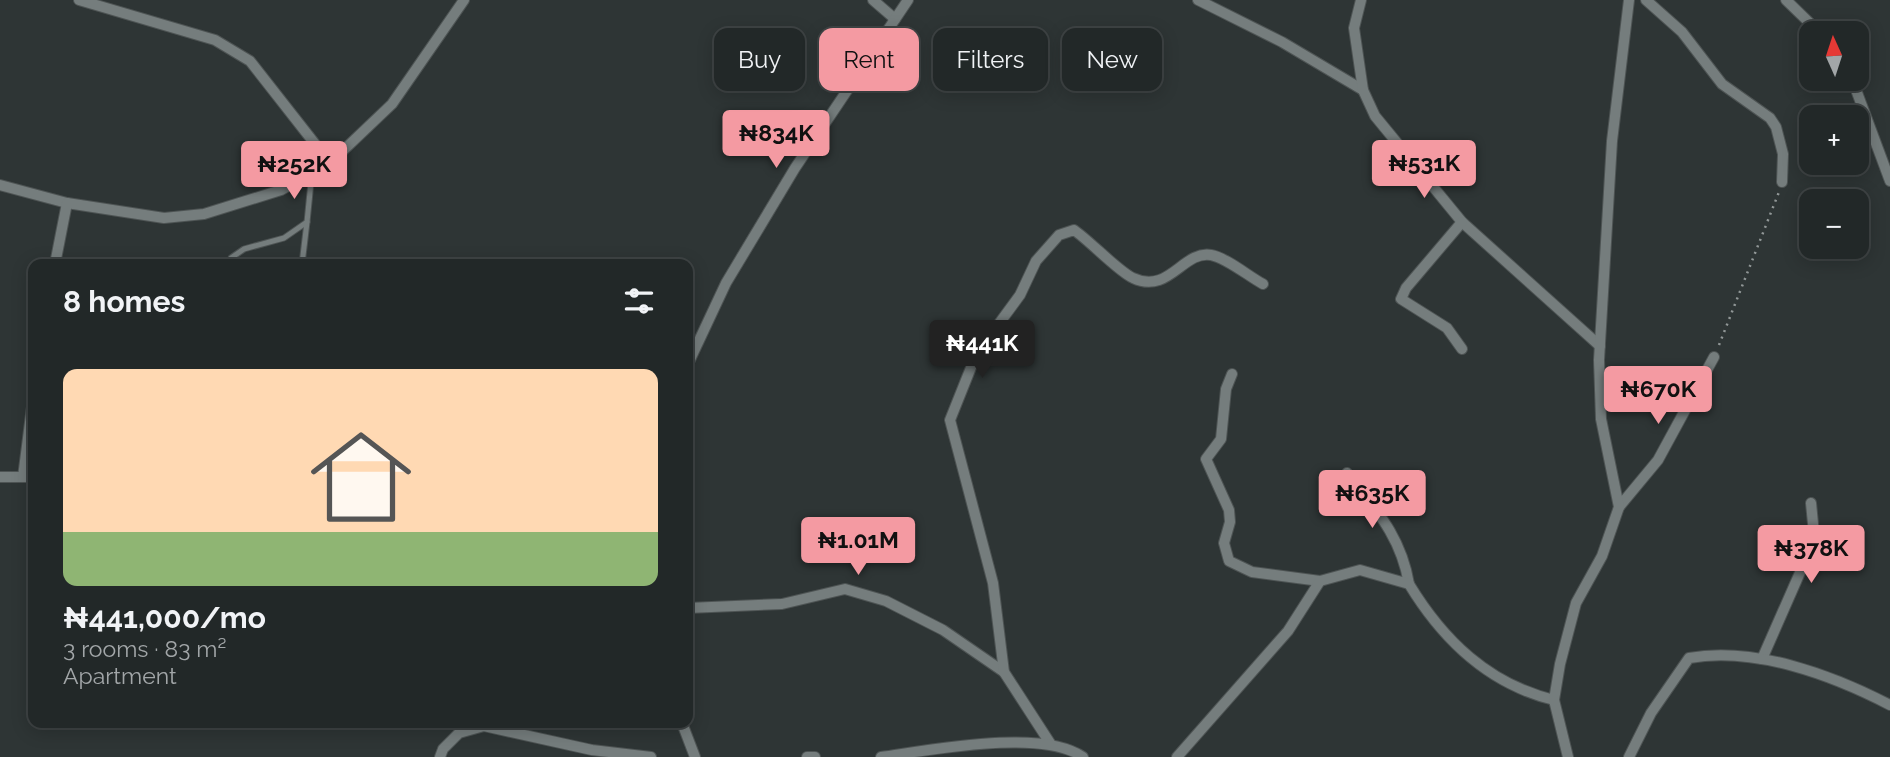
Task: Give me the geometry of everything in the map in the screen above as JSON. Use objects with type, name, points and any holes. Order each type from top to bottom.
[{"type":"street","points":[[79,0],[215,40],[250,61],[330,163]]},
{"type":"street","points":[[0,186],[67,203],[164,218],[204,214],[281,190],[330,163],[392,104],[464,0]]},
{"type":"street","points":[[873,0],[895,19]]},
{"type":"street","points":[[693,353],[726,283],[795,168],[908,0]]},
{"type":"street","points":[[1198,0],[1282,42],[1363,90]]},
{"type":"street","points":[[1361,0],[1354,28],[1363,90],[1375,116],[1462,222],[1600,346]]},
{"type":"street","points":[[1619,507],[1601,419],[1600,346],[1612,141],[1629,0]]},
{"type":"street","points":[[1646,0],[1689,40],[1722,84],[1770,118],[1776,127],[1783,154],[1782,182]]},
{"type":"street","points":[[1786,0],[1808,21]]},
{"type":"street","points":[[1856,91],[1890,181]]},
{"type":"street","points":[[56,259],[67,203]]},
{"type":"street","points":[[1462,222],[1406,288],[1401,299],[1447,328],[1462,349]]},
{"type":"street","points":[[1004,672],[993,583],[950,420],[976,355],[1020,295],[1036,261],[1059,235],[1074,230],[1133,278],[1150,281],[1170,278],[1196,255],[1213,255],[1263,284]]},
{"type":"street","points":[[1568,757],[1554,700],[1576,603],[1602,556],[1619,507],[1658,460],[1714,357]]},
{"type":"street","points":[[1232,374],[1226,389],[1220,439],[1206,459],[1229,510],[1224,551],[1229,561],[1242,569],[1320,581],[1360,570],[1409,584]]},
{"type":"street","points":[[1347,473],[1390,528],[1405,558],[1409,584],[1429,617],[1474,662],[1522,692],[1554,700]]},
{"type":"street","points":[[0,477],[28,477]]},
{"type":"street","points":[[1762,659],[1809,552],[1814,534],[1811,503]]},
{"type":"street","points":[[1177,757],[1288,631],[1320,581]]},
{"type":"street","points":[[693,608],[748,603],[782,604],[845,589],[886,601],[932,624],[1004,672],[1050,743]]},
{"type":"street","points":[[1629,757],[1651,713],[1689,658],[1741,654],[1794,667],[1890,705]]},
{"type":"street","points":[[440,757],[443,749],[459,733],[477,728]]},
{"type":"street","points":[[493,728],[592,750],[651,757]]},
{"type":"street","points":[[684,728],[695,757]]},
{"type":"street","points":[[881,757],[956,747],[1050,743],[1083,757]]},
{"type":"street","points":[[807,757],[816,757]]},
{"type":"lane","points":[[303,259],[312,172]]},
{"type":"lane","points":[[232,259],[244,249],[284,238],[307,222]]},
{"type":"path","points":[[1714,357],[1752,268],[1782,182]]}]
